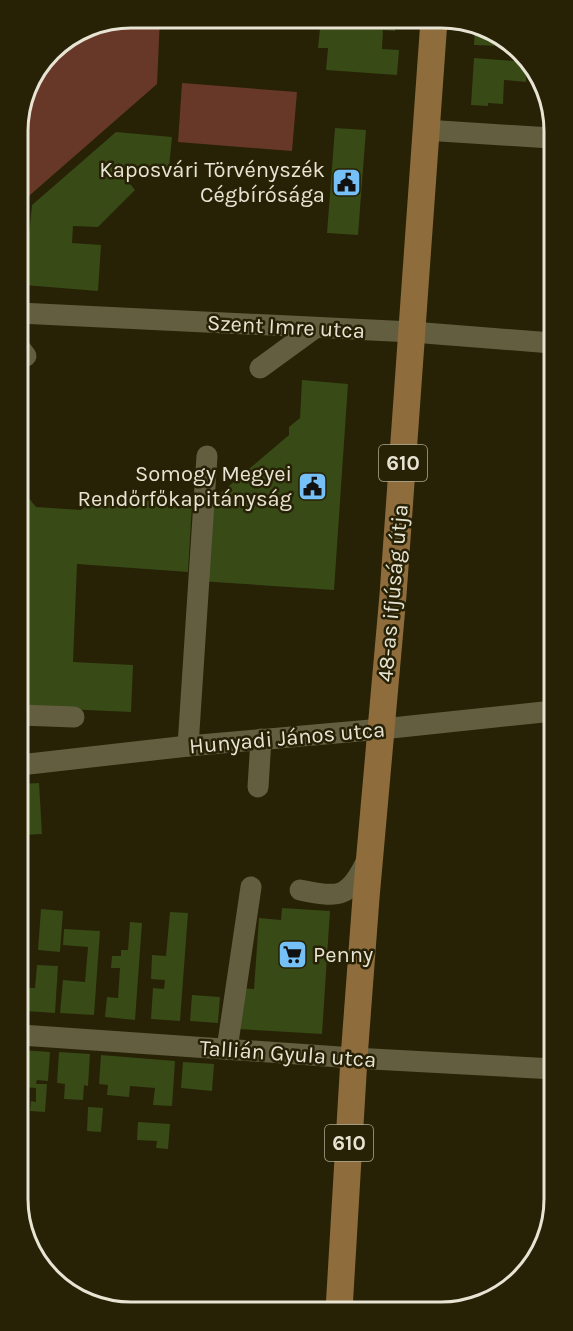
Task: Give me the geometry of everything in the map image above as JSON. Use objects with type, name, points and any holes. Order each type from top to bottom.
[{"type":"main road","name":"48-as ifjúság útja","points":[[354,1058],[393,595],[433,28]]},
{"type":"main road","name":"610","points":[[339,1302],[354,1058]]},
{"type":"street","points":[[426,130],[544,138]]},
{"type":"street","name":"Szent Imre utca","points":[[29,313],[412,332],[544,342]]},
{"type":"street","points":[[260,368],[315,328]]},
{"type":"street","points":[[188,746],[207,456]]},
{"type":"street","name":"Hunyadi János utca","points":[[28,764],[188,746],[544,712]]},
{"type":"street","points":[[28,715],[74,717]]},
{"type":"street","points":[[258,787],[261,740]]},
{"type":"street","points":[[300,890],[327,895],[343,893],[362,871],[370,852]]},
{"type":"street","points":[[227,1049],[251,887]]},
{"type":"street","name":"Tallián Gyula utca","points":[[28,1035],[544,1068]]},
{"type":"shaded area","points":[[160,28],[157,84],[29,196],[29,125],[32,105],[39,86],[64,54],[80,42],[99,34],[118,29]]},
{"type":"shaded area","points":[[182,83],[297,92],[292,151],[178,142]]},
{"type":"building","points":[[320,28],[395,28],[395,31],[383,30],[382,49],[399,50],[397,75],[326,70],[328,48],[318,48]]},
{"type":"building","points":[[475,34],[498,46],[474,45]]},
{"type":"building","points":[[474,58],[516,61],[526,74],[526,82],[504,80],[503,104],[471,105]]},
{"type":"building","name":"Kaposvári Törvényszék Cégbírósága","points":[[335,128],[366,130],[358,235],[327,233]]},
{"type":"building","points":[[116,132],[172,137],[169,168],[129,166],[121,173],[135,190],[98,227],[73,226],[72,243],[101,245],[98,291],[29,285],[29,236],[32,205]]},
{"type":"building","name":"Somogy Megyei Rendőrfőkapitányság","points":[[302,380],[348,384],[334,590],[199,581],[210,502],[289,435],[289,427],[300,418]]},
{"type":"building","points":[[97,497],[192,504],[188,572],[77,564],[73,662],[133,665],[131,712],[28,707],[29,498],[36,507],[81,510]]},
{"type":"building","points":[[39,783],[42,834],[28,835],[28,784]]},
{"type":"building","name":"Penny","points":[[282,908],[330,911],[322,1034],[237,1029],[240,988],[254,989],[259,918],[281,920]]},
{"type":"building","points":[[41,909],[63,911],[60,952],[38,950]]},
{"type":"building","points":[[170,912],[188,913],[180,1021],[151,1019],[153,988],[164,989],[165,980],[151,979],[152,955],[166,956]]},
{"type":"building","points":[[130,922],[142,923],[135,1020],[105,1017],[107,997],[118,998],[120,968],[111,968],[112,956],[121,956],[121,950],[128,950]]},
{"type":"building","points":[[64,929],[100,931],[94,1015],[60,1013],[63,980],[85,982],[88,947],[63,945]]},
{"type":"building","points":[[37,965],[58,966],[55,1013],[28,1011],[28,988],[35,988]]},
{"type":"building","points":[[192,995],[220,997],[218,1023],[190,1021]]},
{"type":"building","points":[[28,1050],[50,1052],[48,1081],[37,1080],[36,1084],[47,1084],[45,1112],[30,1111],[31,1101],[36,1102],[36,1088],[28,1087]]},
{"type":"building","points":[[59,1052],[90,1054],[88,1086],[84,1085],[83,1100],[64,1099],[65,1084],[57,1083]]},
{"type":"building","points":[[101,1055],[175,1061],[172,1106],[153,1105],[155,1088],[130,1086],[129,1097],[107,1095],[108,1085],[99,1084]]},
{"type":"building","points":[[183,1062],[214,1064],[212,1091],[181,1088]]},
{"type":"building","points":[[88,1107],[103,1108],[101,1132],[87,1131]]},
{"type":"building","points":[[138,1122],[170,1124],[168,1149],[156,1148],[157,1141],[137,1140]]},
{"type":"place","name":"Kaposvári Törvényszék Cégbírósága","points":[[346,182]]},
{"type":"place","name":"Somogy Megyei Rendőrfőkapitányság","points":[[313,486]]},
{"type":"place","name":"Penny","points":[[292,954]]}]
